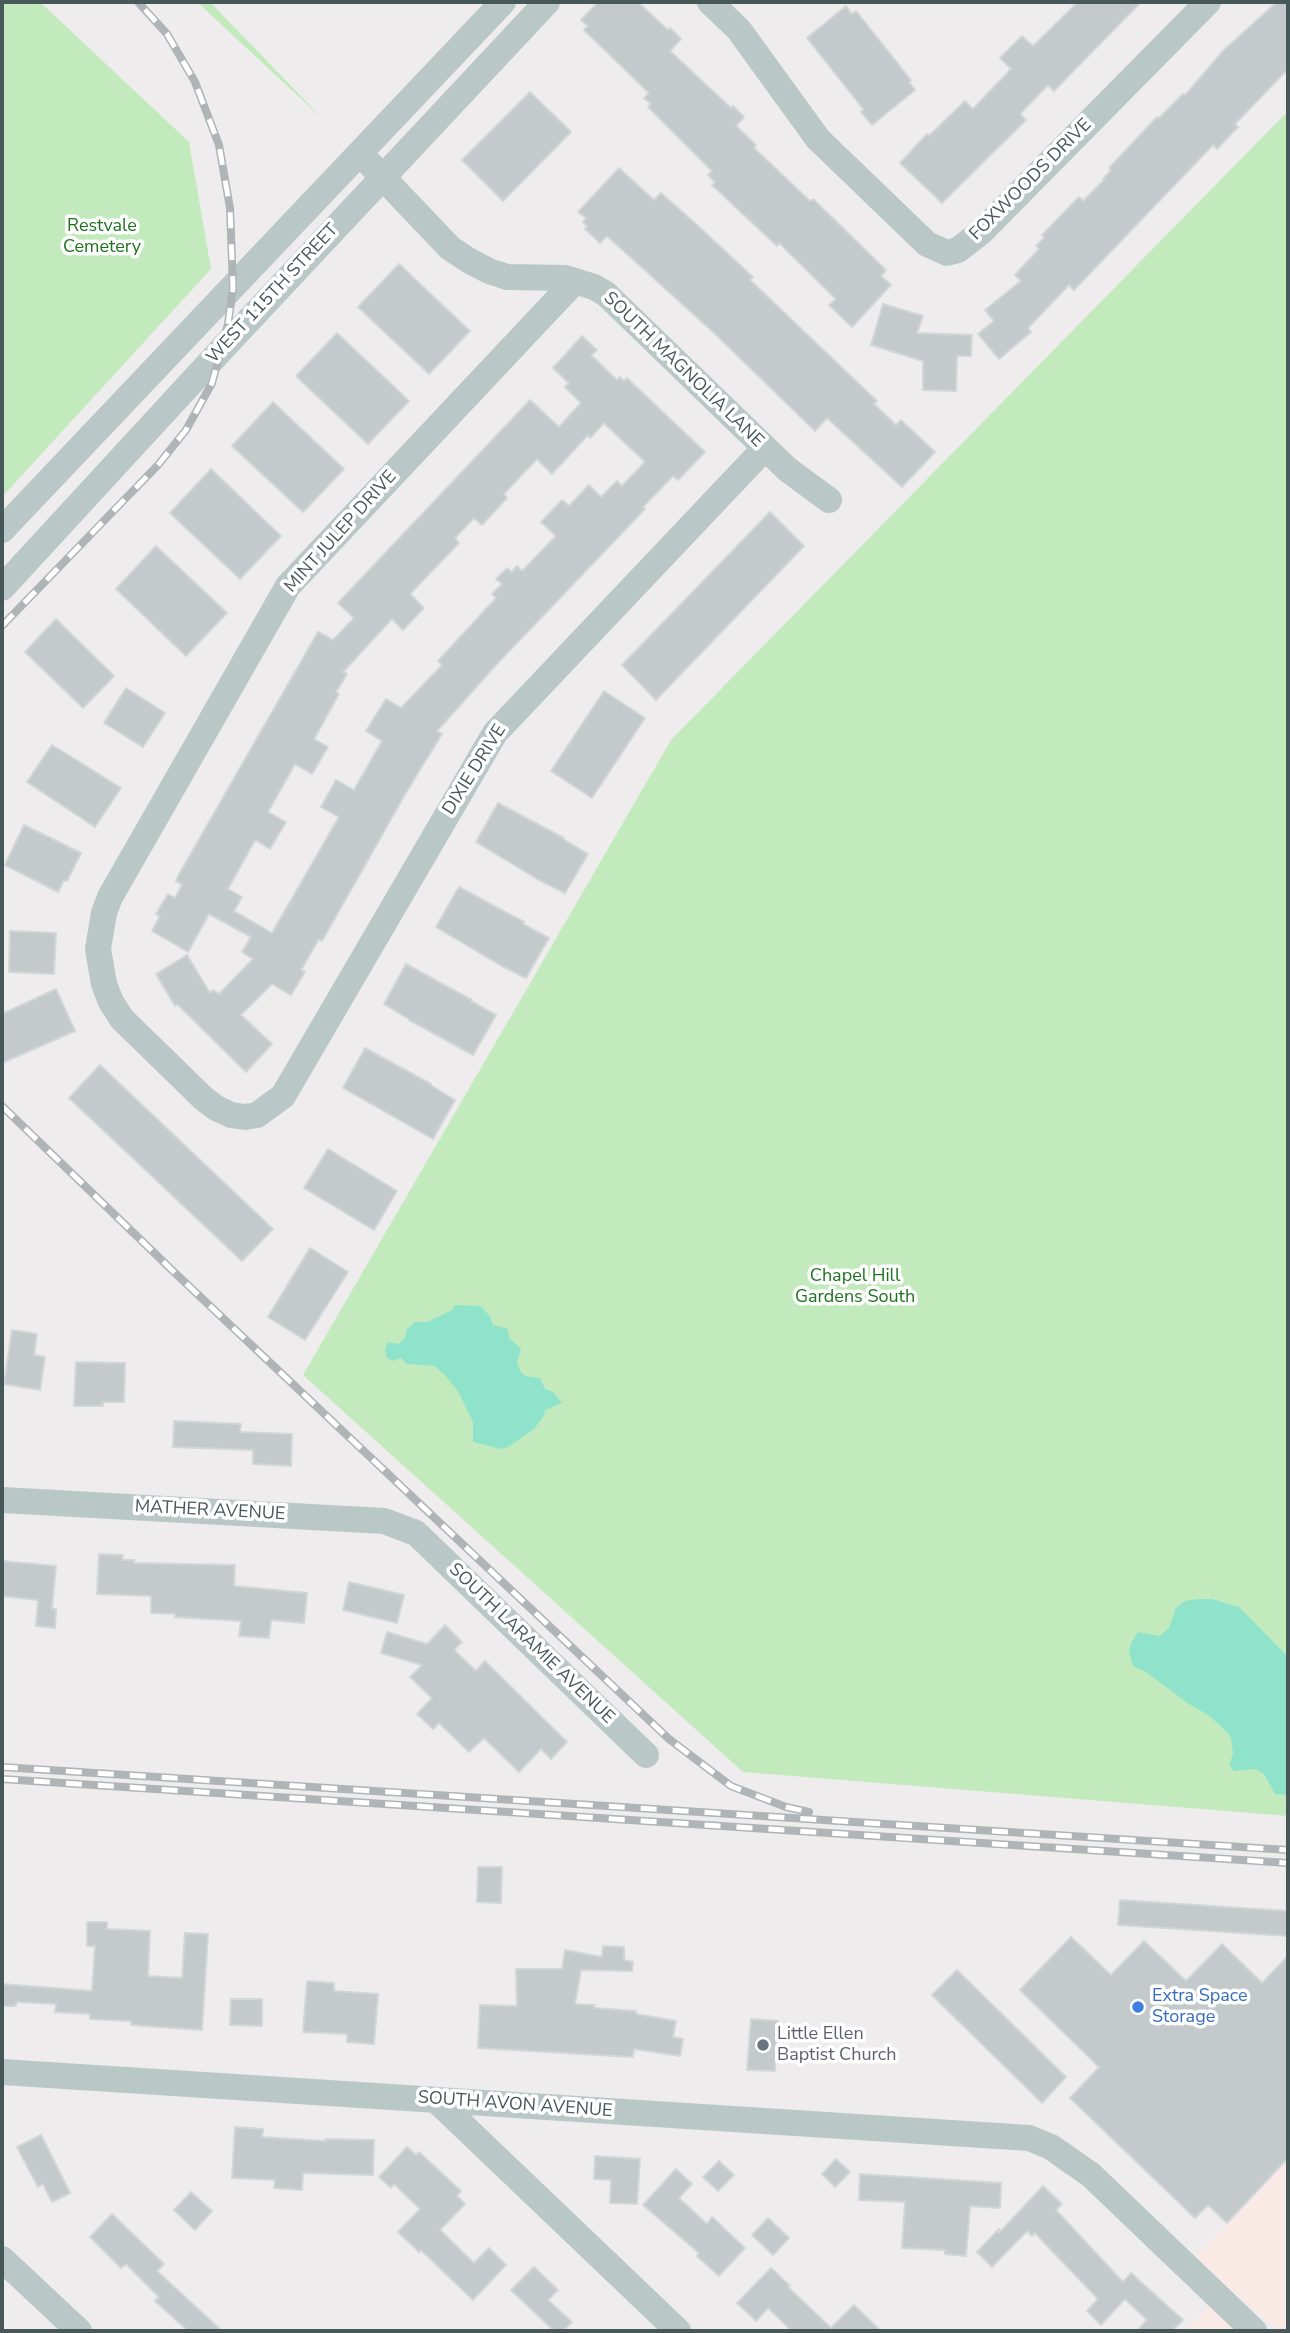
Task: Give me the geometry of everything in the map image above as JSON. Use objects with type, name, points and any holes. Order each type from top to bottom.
[{"type":"street","name":"WEST 115TH STREET","points":[[2,530],[503,2]]},
{"type":"street","name":"WEST 115TH STREET","points":[[2,588],[547,2]]},
{"type":"street","name":"FOXWOODS DRIVE","points":[[710,2],[738,30],[818,139],[920,237],[947,253],[958,250],[980,233],[1208,2]]},
{"type":"street","name":"SOUTH MAGNOLIA LANE","points":[[360,153],[450,248],[468,260],[507,278],[550,276],[575,281],[594,287],[615,301],[765,449],[829,500]]},
{"type":"street","name":"MINT JULEP DRIVE","points":[[272,1105],[257,1115],[245,1117],[231,1115],[216,1108],[122,1019],[104,984],[98,949],[100,930],[110,897],[288,586],[575,281]]},
{"type":"street","name":"DIXIE DRIVE","points":[[272,1105],[290,1086],[495,733],[765,449]]},
{"type":"street","name":"MATHER AVENUE","points":[[2,1500],[384,1521],[416,1533]]},
{"type":"street","name":"SOUTH LARAMIE AVENUE","points":[[416,1533],[646,1755]]},
{"type":"street","name":"SOUTH AVON AVENUE","points":[[2,2072],[1029,2138],[1051,2147],[1091,2175],[1254,2331]]},
{"type":"street","points":[[436,2100],[678,2331]]},
{"type":"street","points":[[2,2259],[79,2331]]},
{"type":"shaded area","points":[[455,1305],[480,1306],[490,1316],[493,1325],[508,1329],[509,1338],[521,1349],[517,1362],[520,1371],[525,1376],[540,1378],[545,1389],[553,1392],[562,1403],[545,1410],[544,1416],[534,1429],[508,1447],[501,1449],[473,1442],[473,1422],[458,1391],[434,1366],[407,1364],[401,1358],[393,1361],[387,1358],[385,1350],[388,1342],[399,1344],[405,1338],[407,1329],[415,1322],[427,1322],[452,1310]]},
{"type":"shaded area","points":[[1212,1599],[1239,1607],[1288,1657],[1288,1795],[1275,1794],[1264,1774],[1256,1769],[1234,1771],[1229,1765],[1233,1754],[1231,1737],[1222,1727],[1146,1672],[1133,1666],[1129,1652],[1138,1632],[1160,1636],[1169,1628],[1176,1608],[1185,1601]]},
{"type":"shaded area","points":[[1288,2160],[1288,2331],[1279,2331],[1195,2258]]},
{"type":"shaded area","points":[[1213,2303],[1239,2331],[1186,2331]]},
{"type":"green space","name":"Restvale Cemetery","points":[[2,2],[40,2],[189,142],[211,269],[2,497]]},
{"type":"green space","points":[[197,2],[210,2],[324,120]]},
{"type":"green space","name":"Chapel Hill Gardens South","points":[[1288,111],[1288,1816],[743,1772],[303,1375],[671,740]]},
{"type":"building","points":[[598,2],[638,2],[668,30],[670,28],[681,39],[670,51],[744,117],[736,126],[756,145],[754,148],[810,201],[813,199],[886,270],[881,276],[891,285],[852,327],[829,305],[836,299],[779,243],[777,246],[712,185],[715,182],[708,175],[712,171],[648,107],[651,104],[644,98],[649,93],[584,30],[588,26],[581,20]]},
{"type":"building","points":[[1078,2],[1141,2],[1054,91],[1048,85],[1020,114],[1026,120],[942,203],[900,163],[927,134],[929,136],[965,101],[973,109],[1011,69],[1000,58],[1022,36],[1033,46]]},
{"type":"building","points":[[1277,2],[1288,2],[1288,69],[1235,124],[1238,127],[1217,149],[1213,145],[1074,290],[1069,285],[1028,328],[1031,332],[999,359],[978,334],[994,321],[985,310],[1021,281],[1015,275],[1039,249],[1036,246],[1044,238],[1042,235],[1079,197],[1083,201],[1104,180],[1111,170],[1109,168],[1157,117],[1185,95],[1224,50]]},
{"type":"building","points":[[846,6],[852,14],[856,11],[911,80],[909,82],[915,90],[872,125],[861,112],[864,110],[807,38]]},
{"type":"building","points":[[530,92],[571,132],[503,201],[462,160]]},
{"type":"building","points":[[619,168],[654,200],[661,193],[696,224],[753,277],[750,280],[877,401],[874,404],[896,425],[901,420],[935,452],[902,487],[827,418],[815,431],[712,331],[607,236],[600,243],[585,229],[587,226],[583,222],[586,218],[578,212]]},
{"type":"building","points":[[399,264],[470,331],[429,374],[358,307]]},
{"type":"building","points":[[883,304],[923,316],[917,333],[972,335],[971,356],[957,356],[956,391],[923,390],[923,361],[871,345]]},
{"type":"building","points":[[337,333],[409,401],[368,444],[296,376]]},
{"type":"building","points":[[582,336],[597,350],[591,355],[617,380],[620,377],[624,381],[627,378],[705,452],[678,480],[673,476],[643,507],[645,509],[437,731],[442,734],[322,941],[319,939],[301,970],[305,972],[291,995],[272,984],[241,1015],[272,1044],[246,1072],[177,1004],[175,1006],[156,974],[187,955],[210,993],[213,990],[219,994],[253,959],[242,952],[251,937],[209,914],[188,952],[152,931],[160,916],[156,914],[168,894],[175,898],[182,885],[176,881],[178,876],[318,632],[333,640],[354,618],[338,603],[530,400],[559,427],[581,403],[565,387],[569,383],[553,368]],"holes":[[[604,423],[645,462],[622,486],[617,481],[601,497],[589,485],[569,506],[562,500],[541,522],[556,536],[522,571],[517,566],[512,572],[507,568],[496,579],[502,584],[492,594],[496,598],[438,661],[442,665],[401,708],[386,699],[366,731],[382,741],[354,790],[336,780],[321,807],[339,817],[272,933],[234,911],[242,897],[228,889],[255,840],[270,849],[286,822],[268,812],[295,764],[312,774],[328,747],[314,739],[339,694],[336,692],[347,674],[343,672],[392,619],[403,630],[424,608],[410,594],[459,543],[455,538],[474,518],[482,525],[507,498],[504,494],[537,459],[552,474],[588,435],[590,438]]]},
{"type":"building","points":[[273,402],[344,469],[303,512],[232,446]]},
{"type":"building","points":[[211,469],[281,536],[240,579],[170,513]]},
{"type":"building","points":[[770,512],[804,546],[656,700],[622,665]]},
{"type":"building","points":[[156,546],[227,613],[186,656],[116,589]]},
{"type":"building","points":[[56,619],[114,676],[83,708],[25,652]]},
{"type":"building","points":[[126,688],[165,713],[143,747],[104,723]]},
{"type":"building","points":[[604,691],[645,718],[592,798],[551,771]]},
{"type":"building","points":[[52,745],[121,788],[95,827],[27,782]]},
{"type":"building","points":[[498,803],[588,854],[565,893],[476,842]]},
{"type":"building","points":[[24,825],[81,853],[67,881],[64,880],[58,892],[5,865]]},
{"type":"building","points":[[459,887],[549,938],[526,978],[436,927]]},
{"type":"building","points":[[10,931],[56,933],[54,974],[9,972]]},
{"type":"building","points":[[406,964],[496,1015],[473,1055],[384,1004]]},
{"type":"building","points":[[56,989],[75,1031],[2,1063],[2,1014]]},
{"type":"building","points":[[365,1048],[455,1100],[433,1139],[343,1088]]},
{"type":"building","points":[[100,1065],[273,1229],[242,1261],[69,1098]]},
{"type":"building","points":[[328,1149],[397,1191],[374,1230],[304,1188]]},
{"type":"building","points":[[310,1248],[348,1272],[305,1340],[268,1317]]},
{"type":"building","points":[[12,1330],[37,1334],[34,1355],[45,1357],[40,1390],[4,1384]]},
{"type":"building","points":[[76,1362],[125,1363],[124,1402],[103,1402],[103,1406],[74,1406]]},
{"type":"building","points":[[174,1421],[241,1424],[240,1432],[292,1434],[291,1466],[253,1464],[253,1450],[173,1447]]},
{"type":"building","points":[[99,1554],[123,1555],[122,1560],[134,1560],[134,1563],[235,1565],[234,1586],[307,1593],[304,1623],[271,1620],[269,1638],[239,1636],[241,1621],[151,1613],[151,1596],[97,1594]]},
{"type":"building","points":[[2,1561],[56,1566],[52,1609],[56,1609],[55,1628],[36,1626],[38,1600],[2,1596]]},
{"type":"building","points":[[349,1582],[404,1595],[397,1623],[343,1610]]},
{"type":"building","points":[[445,1625],[462,1642],[454,1650],[476,1671],[485,1661],[567,1742],[551,1759],[541,1749],[519,1772],[484,1738],[469,1752],[439,1723],[433,1729],[417,1714],[432,1698],[410,1677],[422,1665],[381,1653],[387,1632],[427,1644]]},
{"type":"building","points":[[478,1867],[502,1867],[501,1903],[477,1902]]},
{"type":"building","points":[[1120,1900],[1288,1911],[1288,1936],[1118,1925]]},
{"type":"building","points":[[87,1922],[107,1922],[107,1929],[150,1931],[148,1976],[182,1978],[185,1933],[208,1934],[202,2030],[90,2019],[90,2014],[55,2012],[56,2004],[16,2002],[16,2006],[2,2006],[2,1984],[92,1991],[95,1946],[87,1946]]},
{"type":"building","points":[[1071,1937],[1111,1975],[1144,1941],[1186,1981],[1222,1944],[1262,1983],[1288,1956],[1288,2158],[1227,2223],[1208,2205],[1195,2218],[1070,2098],[1099,2067],[1020,1990]]},
{"type":"building","points":[[603,1946],[624,1947],[624,1960],[633,1962],[632,1971],[581,1970],[575,2004],[636,2011],[636,2014],[676,2021],[673,2037],[683,2039],[680,2056],[634,2049],[633,2057],[478,2048],[480,2005],[517,2006],[516,1969],[562,1969],[565,1950],[602,1957]]},
{"type":"building","points":[[957,1970],[1066,2077],[1042,2103],[932,1995]]},
{"type":"building","points":[[307,1981],[334,1983],[334,1991],[378,1994],[374,2044],[347,2042],[347,2034],[303,2032]]},
{"type":"building","points":[[231,1999],[262,1999],[262,2026],[230,2025]]},
{"type":"building","name":"Little Ellen Baptist Church","points":[[751,2019],[778,2021],[775,2071],[747,2070]]},
{"type":"building","points":[[235,2127],[263,2129],[262,2137],[325,2141],[374,2140],[373,2175],[303,2173],[302,2190],[274,2188],[275,2180],[232,2178]]},
{"type":"building","points":[[41,2135],[70,2193],[52,2202],[43,2184],[38,2187],[17,2147]]},
{"type":"building","points":[[407,2147],[416,2155],[419,2152],[461,2191],[457,2196],[465,2204],[440,2230],[474,2263],[489,2248],[506,2265],[473,2300],[421,2250],[419,2252],[398,2232],[420,2209],[394,2184],[391,2188],[379,2177]]},
{"type":"building","points":[[595,2156],[640,2159],[637,2204],[610,2203],[611,2180],[594,2179]]},
{"type":"building","points":[[836,2159],[850,2172],[835,2187],[822,2174]]},
{"type":"building","points":[[719,2161],[734,2175],[718,2191],[703,2177]]},
{"type":"building","points":[[676,2169],[692,2184],[679,2198],[707,2224],[712,2217],[745,2248],[719,2276],[697,2256],[699,2253],[643,2205]]},
{"type":"building","points":[[860,2174],[1001,2183],[1000,2208],[970,2206],[966,2256],[945,2254],[945,2250],[902,2248],[905,2202],[859,2200]]},
{"type":"building","points":[[1043,2186],[1062,2204],[1056,2210],[1123,2282],[1131,2273],[1183,2320],[1172,2331],[1137,2331],[1147,2320],[1125,2299],[1101,2325],[1087,2311],[1098,2299],[1035,2233],[1032,2236],[1027,2231],[992,2267],[977,2252],[999,2229],[999,2233]]},
{"type":"building","points":[[191,2192],[212,2211],[195,2230],[174,2210]]},
{"type":"building","points":[[112,2214],[164,2264],[157,2271],[222,2331],[188,2331],[155,2301],[159,2297],[126,2264],[121,2268],[90,2237]]},
{"type":"building","points":[[768,2218],[789,2238],[773,2255],[752,2235]]},
{"type":"building","points":[[534,2267],[558,2290],[548,2300],[572,2322],[563,2331],[554,2331],[511,2290]]},
{"type":"building","points":[[771,2268],[831,2328],[854,2305],[881,2331],[792,2331],[768,2308],[756,2321],[737,2303]]},
{"type":"railway","points":[[2,626],[158,465],[186,430],[212,383],[228,324],[233,288],[230,208],[219,145],[195,82],[167,34],[138,2]]},
{"type":"railway","points":[[2,1106],[669,1739],[731,1786],[786,1807],[809,1812]]},
{"type":"railway","points":[[2,1767],[1288,1850]]},
{"type":"railway","points":[[2,1779],[1288,1863]]},
{"type":"place","name":"Extra Space Storage","points":[[1138,2007]]},
{"type":"place","name":"Little Ellen Baptist Church","points":[[763,2045]]}]
